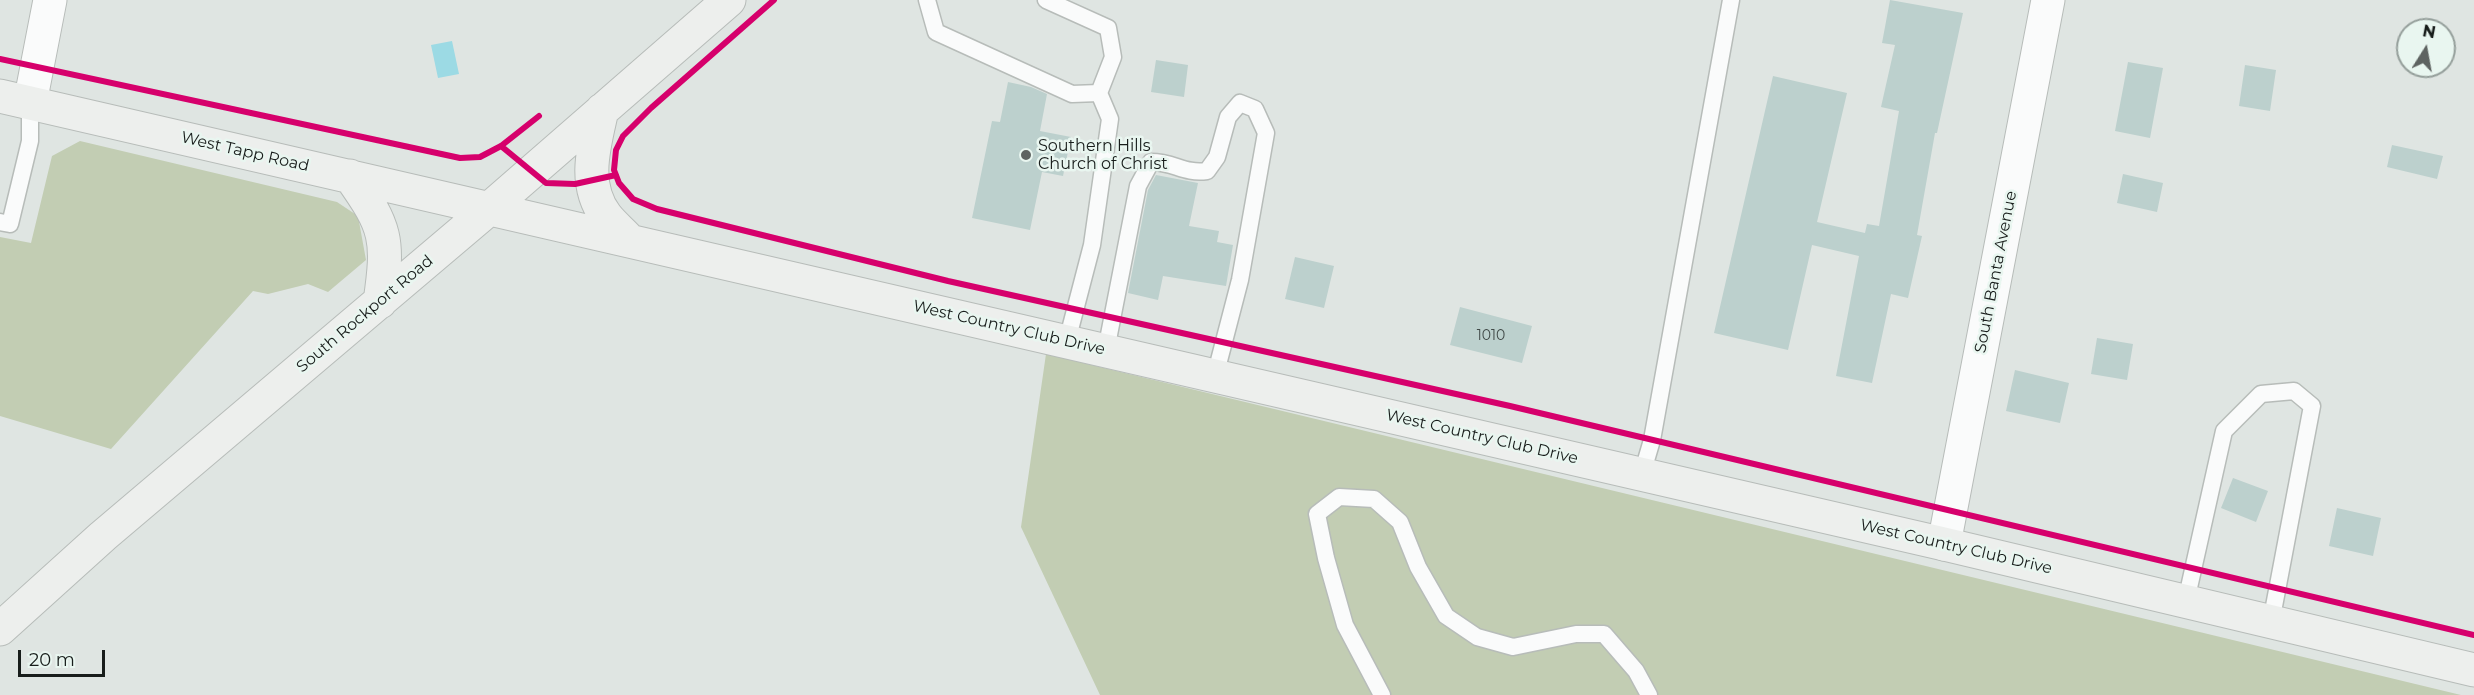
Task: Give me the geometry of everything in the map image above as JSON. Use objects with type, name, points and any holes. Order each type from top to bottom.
[{"type":"main road","name":"South Rockport Road","points":[[0,629],[111,529],[490,208],[729,0]]},
{"type":"main road","name":"West Tapp Road","points":[[15,99],[490,208]]},
{"type":"main road","points":[[602,111],[591,160],[591,180],[606,216],[629,240]]},
{"type":"main road","points":[[350,176],[372,207],[382,228],[386,259],[380,302]]},
{"type":"main road","name":"West Country Club Drive","points":[[490,208],[1944,544],[2474,670]]},
{"type":"street","points":[[15,99],[50,0]]},
{"type":"street","name":"South Banta Avenue","points":[[1944,544],[2048,0]]},
{"type":"lane","points":[[927,0],[936,32],[1072,94],[1099,93]]},
{"type":"lane","points":[[1046,0],[1108,28],[1113,57],[1099,93],[1110,119],[1092,245],[1067,341]]},
{"type":"lane","points":[[1642,474],[1652,440],[1731,0]]},
{"type":"lane","points":[[0,222],[10,224],[30,141],[15,99]]},
{"type":"lane","points":[[1106,350],[1138,186],[1151,162],[1165,162],[1191,173],[1207,171],[1217,157],[1228,117],[1240,103],[1255,109],[1266,133],[1240,280],[1215,376]]},
{"type":"lane","points":[[2186,601],[2224,431],[2261,393],[2294,391],[2312,406],[2271,622]]},
{"type":"lane","points":[[1382,695],[1345,625],[1326,558],[1317,514],[1339,497],[1374,499],[1400,522],[1418,567],[1446,616],[1477,637],[1513,647],[1576,634],[1604,634],[1636,671],[1649,695]]},
{"type":"green space","points":[[80,141],[337,202],[358,216],[366,260],[328,292],[308,284],[268,294],[253,291],[111,449],[0,416],[0,237],[31,243],[52,156]]},
{"type":"green space","points":[[1046,354],[2461,695],[1100,695],[1021,527]]},
{"type":"water","points":[[452,41],[459,74],[438,78],[431,45]]},
{"type":"building","points":[[1890,0],[1963,13],[1937,133],[1935,133],[1917,235],[1922,236],[1908,298],[1891,294],[1872,383],[1836,376],[1859,256],[1812,245],[1788,350],[1714,333],[1773,76],[1847,93],[1817,222],[1865,233],[1867,224],[1879,226],[1899,111],[1881,107],[1895,45],[1882,43]]},
{"type":"building","points":[[1156,60],[1188,65],[1184,97],[1151,92]]},
{"type":"building","points":[[2128,62],[2163,68],[2150,138],[2115,131]]},
{"type":"building","points":[[2245,65],[2276,70],[2270,111],[2239,106]]},
{"type":"building","name":"Southern Hills Church of Christ","points":[[1008,82],[1031,87],[1047,94],[1040,131],[1071,137],[1063,176],[1042,172],[1030,230],[972,218],[992,121],[1000,122]]},
{"type":"building","points":[[2392,145],[2443,156],[2437,179],[2387,167]]},
{"type":"building","points":[[2123,174],[2163,183],[2157,212],[2117,203]]},
{"type":"building","points":[[1156,175],[1198,183],[1189,226],[1219,231],[1217,242],[1233,245],[1226,286],[1163,276],[1158,300],[1128,293],[1148,190]]},
{"type":"building","points":[[1295,257],[1334,266],[1324,308],[1285,299]]},
{"type":"building","points":[[1460,307],[1532,326],[1522,363],[1450,345]]},
{"type":"building","points":[[2097,338],[2133,344],[2127,380],[2091,374]]},
{"type":"building","points":[[2015,370],[2069,383],[2060,423],[2006,411]]},
{"type":"building","points":[[2233,478],[2268,491],[2256,522],[2221,508]]},
{"type":"building","points":[[2337,508],[2381,518],[2373,556],[2329,546]]},
{"type":"cycle path","points":[[774,0],[651,108],[623,136],[616,150],[614,170],[619,183],[633,199],[657,209],[948,281],[1510,406],[2474,635]]},
{"type":"cycle path","points":[[0,59],[460,158],[480,157],[501,146],[539,116]]},
{"type":"cycle path","points":[[501,146],[546,183],[575,184],[616,175]]},
{"type":"place","name":"Southern Hills Church of Christ","points":[[1026,155]]}]
